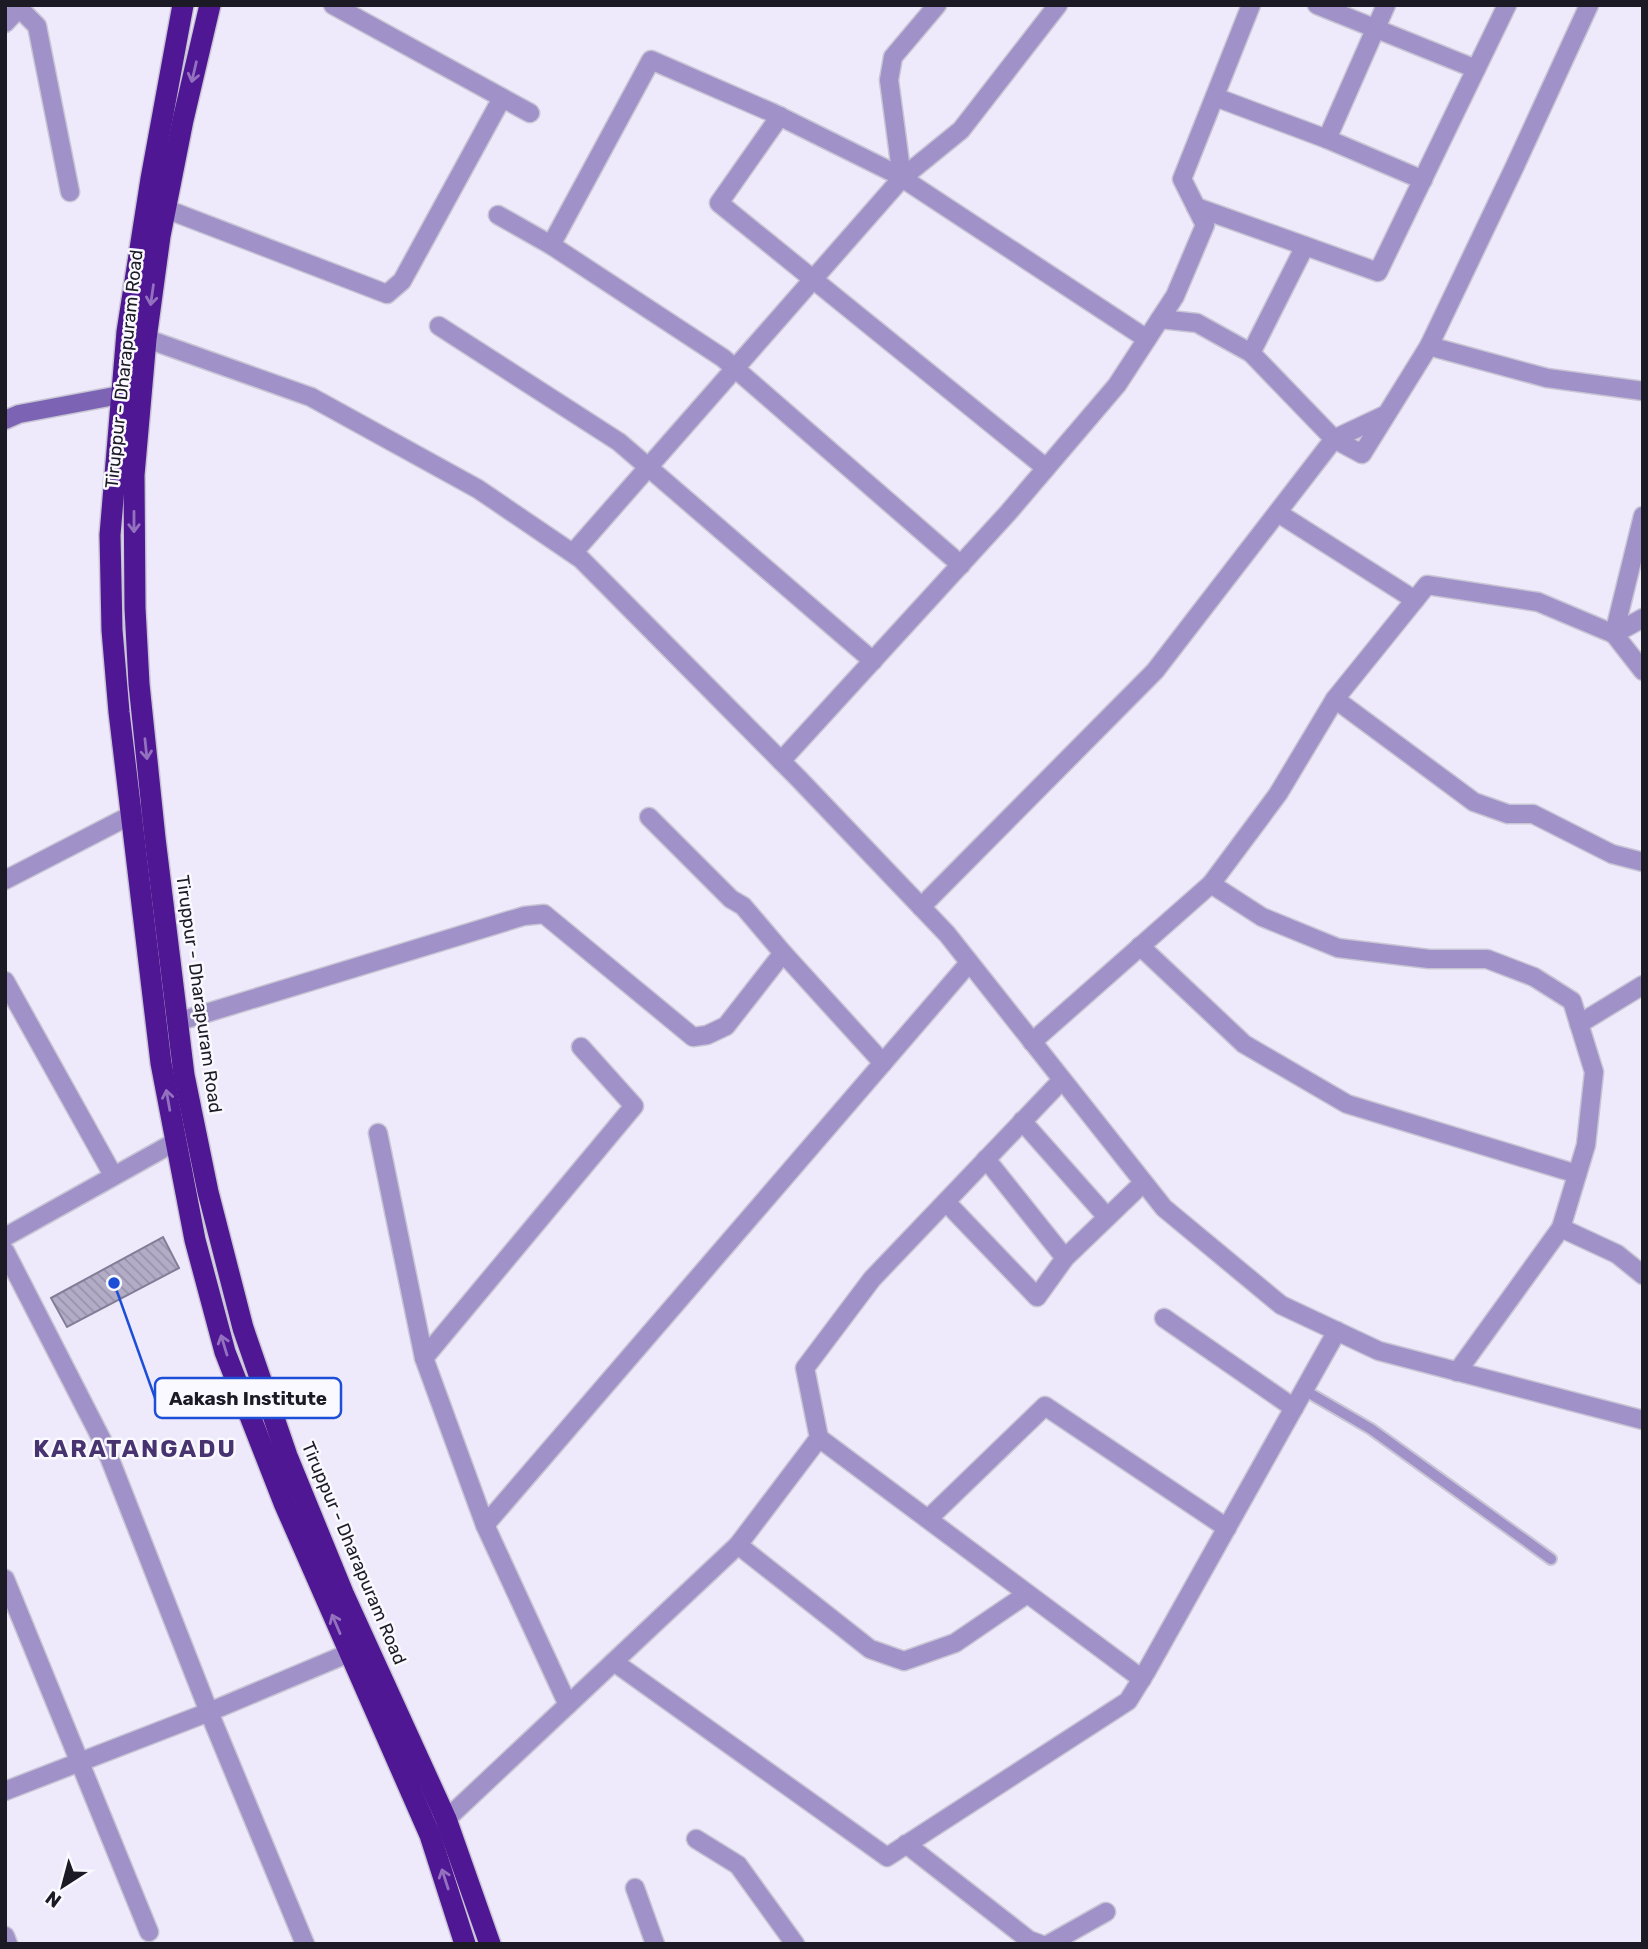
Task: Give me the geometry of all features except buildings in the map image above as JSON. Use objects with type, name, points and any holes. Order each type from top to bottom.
[{"type":"highway","name":"Tiruppur - Dharapuram Road","points":[[209,5],[136,335],[130,397],[142,812],[184,1075],[208,1192],[243,1328],[358,1649],[446,1819],[490,1944]]},
{"type":"highway","points":[[136,335],[176,8]]},
{"type":"highway","points":[[142,812],[162,1063],[195,1240],[225,1352],[284,1503],[358,1649],[430,1835],[466,1944]]},
{"type":"street","points":[[333,5],[530,113]]},
{"type":"street","points":[[902,178],[889,80],[893,57],[937,5]]},
{"type":"street","points":[[573,553],[902,178],[961,130],[1058,5]]},
{"type":"street","points":[[781,761],[1046,468],[1117,384],[1175,296],[1205,225],[1182,179],[1251,5]]},
{"type":"street","points":[[1317,5],[1476,69]]},
{"type":"street","points":[[1327,139],[1386,5]]},
{"type":"street","points":[[1196,207],[1378,272],[1507,5]]},
{"type":"street","points":[[1160,319],[1197,323],[1251,353],[1334,439],[1362,454],[1429,346],[1516,166],[1589,5]]},
{"type":"street","points":[[5,23],[20,7],[37,26],[70,192]]},
{"type":"street","points":[[551,245],[651,61],[780,116],[902,178],[1147,339]]},
{"type":"street","points":[[1214,97],[1327,139],[1423,180]]},
{"type":"street","points":[[166,209],[387,294],[402,281],[502,98]]},
{"type":"street","points":[[780,116],[719,203],[1046,468]]},
{"type":"street","points":[[498,215],[551,245],[723,358],[961,565]]},
{"type":"street","points":[[1251,353],[1305,246]]},
{"type":"street","points":[[439,326],[619,442],[873,661]]},
{"type":"street","points":[[136,335],[311,397],[478,489],[581,559],[921,907],[970,963],[1164,1208],[1281,1305],[1379,1351],[1643,1420]]},
{"type":"street","points":[[1429,346],[1547,377],[1643,391]]},
{"type":"street","points":[[5,420],[19,414],[130,397]]},
{"type":"street","points":[[921,907],[1155,671],[1334,439],[1385,415]]},
{"type":"street","points":[[1278,513],[1415,600]]},
{"type":"street","points":[[1614,634],[1643,516]]},
{"type":"street","points":[[1032,1042],[1211,884],[1278,794],[1335,699],[1427,585],[1538,602],[1614,634],[1643,671]]},
{"type":"street","points":[[1614,634],[1643,618]]},
{"type":"street","points":[[1335,699],[1474,802],[1508,814],[1533,814],[1612,854],[1643,862]]},
{"type":"street","points":[[5,880],[142,812]]},
{"type":"street","points":[[649,817],[731,899],[743,906],[883,1063]]},
{"type":"street","points":[[1211,884],[1262,917],[1338,948],[1429,959],[1487,959],[1534,977],[1572,1002],[1594,1072],[1586,1145],[1561,1228],[1457,1372]]},
{"type":"street","points":[[177,1022],[524,916],[544,914],[693,1037],[707,1035],[726,1026],[783,953]]},
{"type":"street","points":[[1140,946],[1244,1044],[1346,1104],[1577,1174]]},
{"type":"street","points":[[485,1525],[970,963]]},
{"type":"street","points":[[5,981],[113,1175]]},
{"type":"street","points":[[1579,1024],[1643,985]]},
{"type":"street","points":[[424,1358],[634,1106],[581,1047]]},
{"type":"street","points":[[1062,1080],[872,1279],[805,1368],[819,1438],[1142,1679]]},
{"type":"street","points":[[1021,1121],[1107,1217]]},
{"type":"street","points":[[378,1133],[424,1358],[485,1525],[568,1704]]},
{"type":"street","points":[[5,1237],[175,1143]]},
{"type":"street","points":[[986,1159],[1065,1258]]},
{"type":"street","points":[[946,1202],[1037,1297],[1065,1258],[1143,1183]]},
{"type":"street","points":[[1561,1228],[1617,1254],[1643,1275]]},
{"type":"street","points":[[5,1251],[104,1444],[209,1712],[305,1944]]},
{"type":"street","points":[[1164,1318],[1294,1408]]},
{"type":"street","points":[[614,1662],[887,1857],[1128,1701],[1337,1331]]},
{"type":"street","points":[[928,1519],[1045,1406],[1227,1528]]},
{"type":"street","points":[[430,1835],[738,1545],[819,1438]]},
{"type":"street","points":[[738,1545],[870,1649],[904,1661],[955,1643],[1027,1594]]},
{"type":"street","points":[[5,1579],[149,1932]]},
{"type":"street","points":[[5,1791],[209,1712],[358,1649]]},
{"type":"street","points":[[696,1839],[738,1865],[795,1944]]},
{"type":"street","points":[[906,1844],[1029,1940],[1040,1944]]},
{"type":"street","points":[[635,1888],[654,1944]]},
{"type":"street","points":[[1049,1944],[1106,1913]]},
{"type":"street","points":[[5,1936],[8,1944]]},
{"type":"lane","points":[[1304,1390],[1371,1429],[1551,1559]]},
{"type":"place","name":"Aakash Institute","points":[[114,1283]]},
{"type":"district","name":"KARATANGADU","points":[[135,1449]]}]
